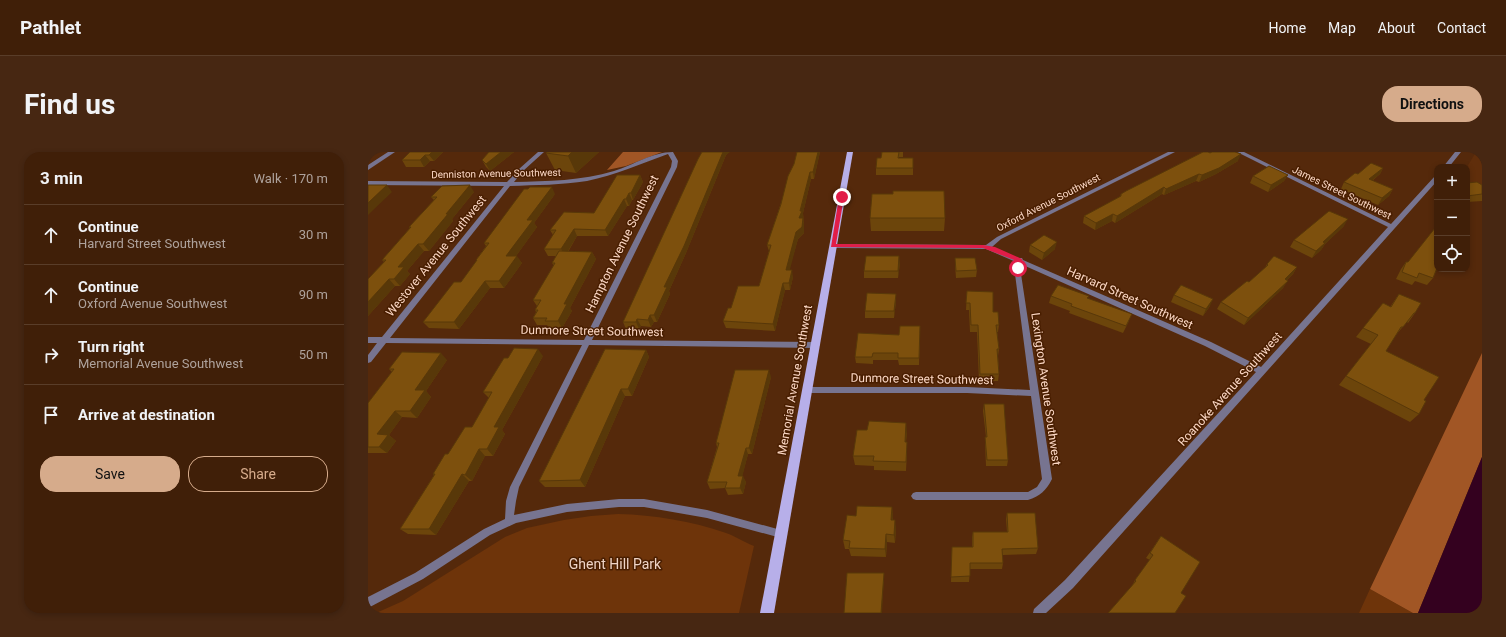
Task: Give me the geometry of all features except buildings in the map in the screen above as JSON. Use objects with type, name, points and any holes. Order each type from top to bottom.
[{"type":"main road","name":"Memorial Avenue Southwest","points":[[767,613],[850,152]]},
{"type":"street","points":[[368,168],[392,152]]},
{"type":"street","name":"Westover Avenue Southwest","points":[[368,360],[509,184],[541,152]]},
{"type":"street","name":"Denniston Avenue Southwest","points":[[368,182],[509,184],[561,182],[597,177],[634,166],[669,152]]},
{"type":"street","name":"Hampton Avenue Southwest","points":[[509,522],[510,501],[515,487],[674,167],[675,161],[669,152]]},
{"type":"street","name":"Oxford Avenue Southwest","points":[[987,247],[993,241],[1012,231],[1172,152]]},
{"type":"street","name":"James Street Southwest","points":[[1240,152],[1392,227]]},
{"type":"street","points":[[1448,164],[1458,152]]},
{"type":"street","name":"Roanoke Avenue Southwest","points":[[1038,613],[1069,584],[1434,180]]},
{"type":"street","points":[[833,246],[987,247]]},
{"type":"street","name":"Harvard Street Southwest","points":[[987,247],[1020,260],[1208,344],[1262,371]]},
{"type":"street","name":"Lexington Avenue Southwest","points":[[916,496],[1028,496],[1037,493],[1044,487],[1047,479],[1018,274],[1020,260]]},
{"type":"street","name":"Dunmore Street Southwest","points":[[368,340],[816,345]]},
{"type":"street","name":"Dunmore Street Southwest","points":[[808,390],[968,390],[1035,393]]},
{"type":"street","points":[[368,603],[419,576],[487,532],[509,522],[567,508],[619,503],[644,503],[707,514],[781,534]]},
{"type":"shaded area","points":[[623,152],[662,152],[626,166],[607,170]]},
{"type":"shaded area","points":[[1476,152],[1482,152],[1482,194],[1470,184],[1469,164]]},
{"type":"shaded area","points":[[1482,353],[1482,457],[1418,613],[1413,613],[1370,589]]},
{"type":"shaded area","points":[[1482,457],[1482,613],[1418,613]]},
{"type":"green space","name":"Ghent Hill Park","points":[[618,514],[659,517],[700,525],[729,534],[754,546],[739,613],[376,613],[403,601],[505,537],[527,528],[564,520]]},
{"type":"green space","points":[[1370,589],[1413,613],[1359,613]]},
{"type":"route","points":[[842,197],[833,246],[983,246],[1020,260],[1018,268]]}]
